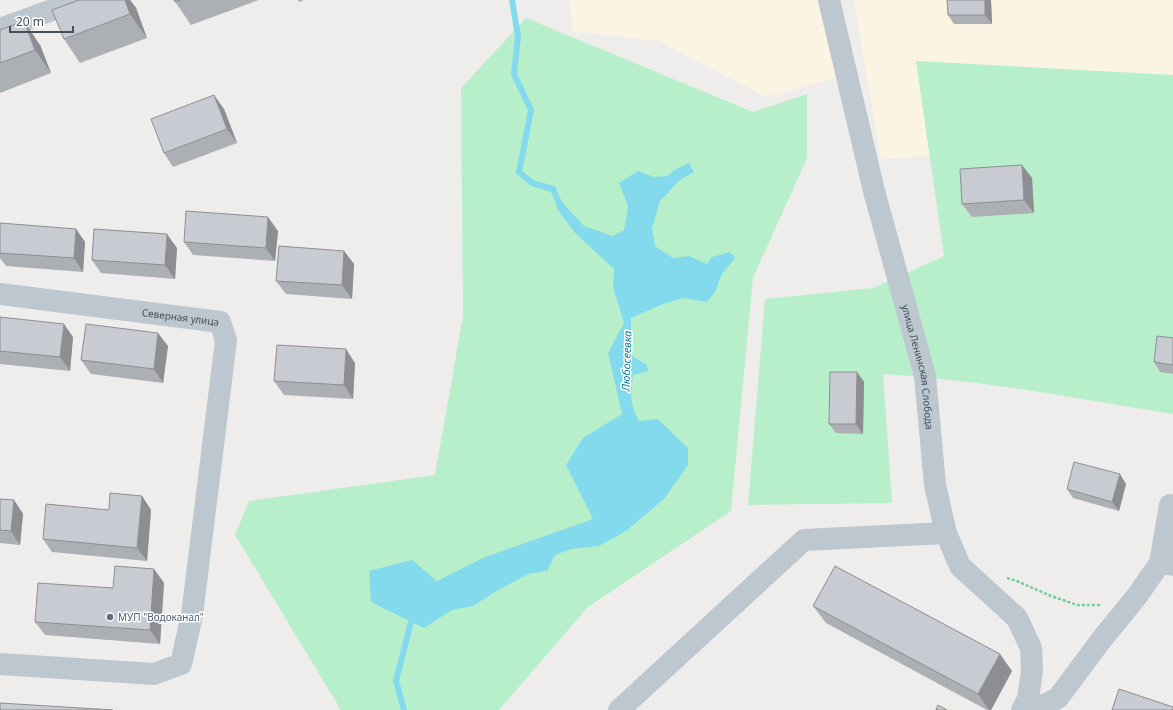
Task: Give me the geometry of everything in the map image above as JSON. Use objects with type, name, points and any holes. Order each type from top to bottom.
[{"type":"street","points":[[0,29],[80,0]]},
{"type":"street","name":"улица Ленинская Слобода","points":[[829,0],[874,191],[924,376],[935,485],[946,533],[960,566],[1017,618],[1031,648],[1032,671],[1028,699],[1022,710]]},
{"type":"street","name":"Северная улица","points":[[0,294],[220,322],[226,340],[192,615],[181,664],[154,674],[0,664]]},
{"type":"street","points":[[1034,710],[1058,698],[1102,639],[1137,596],[1166,564],[1170,505]]},
{"type":"street","points":[[620,710],[804,540],[946,533]]},
{"type":"path","points":[[1003,577],[1017,581],[1051,596],[1077,605],[1130,605]]},
{"type":"shaded area","points":[[570,0],[820,0],[840,77],[766,97],[658,41],[572,31]]},
{"type":"shaded area","points":[[854,0],[1173,0],[1173,75],[916,61],[930,156],[881,159]]},
{"type":"green space","points":[[526,18],[753,112],[807,94],[807,158],[753,278],[731,511],[588,607],[499,710],[341,710],[235,535],[249,501],[435,475],[463,316],[461,88]]},
{"type":"green space","points":[[916,61],[1173,75],[1173,414],[992,385],[883,374],[892,503],[748,505],[765,299],[873,288],[944,256]]},
{"type":"water","points":[[689,163],[694,172],[680,180],[660,201],[652,228],[655,246],[673,258],[689,256],[707,264],[712,257],[730,252],[735,258],[722,274],[715,292],[707,302],[683,298],[663,304],[631,318],[631,355],[647,365],[648,371],[633,375],[632,404],[636,415],[639,421],[658,419],[688,448],[688,465],[664,499],[626,531],[599,546],[571,549],[555,555],[547,571],[528,574],[473,606],[452,610],[424,628],[371,602],[369,571],[412,560],[437,581],[485,557],[593,519],[566,465],[583,438],[622,414],[608,353],[624,323],[613,287],[614,269],[575,233],[557,209],[557,197],[584,226],[613,236],[624,230],[628,206],[619,183],[638,171],[654,177],[667,176],[678,168]]},
{"type":"building","points":[[79,0],[125,0],[130,14],[64,39],[52,10]]},
{"type":"building","points":[[947,0],[985,0],[985,15],[948,15]]},
{"type":"building","points":[[24,21],[35,50],[0,63],[0,30]]},
{"type":"building","points":[[214,95],[227,129],[164,153],[151,119]]},
{"type":"building","points":[[1022,165],[1024,200],[962,204],[960,169]]},
{"type":"building","points":[[186,211],[268,217],[266,248],[184,242]]},
{"type":"building","points":[[0,223],[76,229],[74,258],[0,253]]},
{"type":"building","points":[[94,229],[167,234],[165,265],[92,260]]},
{"type":"building","points":[[279,246],[344,251],[342,285],[276,281]]},
{"type":"building","points":[[0,317],[64,324],[60,357],[0,351]]},
{"type":"building","points":[[86,324],[158,333],[154,369],[81,360]]},
{"type":"building","points":[[1157,336],[1173,338],[1173,365],[1154,362]]},
{"type":"building","points":[[277,345],[346,349],[344,385],[274,381]]},
{"type":"building","points":[[830,372],[857,372],[856,424],[829,424]]},
{"type":"building","points":[[1074,462],[1120,474],[1112,502],[1067,489]]},
{"type":"building","points":[[110,493],[142,496],[137,548],[43,539],[46,504],[109,510]]},
{"type":"building","points":[[0,499],[14,500],[11,531],[0,530]]},
{"type":"building","points":[[115,566],[154,569],[150,630],[35,622],[38,583],[113,588]]},
{"type":"building","points":[[835,566],[1000,654],[978,694],[813,606]]},
{"type":"building","points":[[1119,689],[1173,707],[1173,710],[1112,710]]},
{"type":"building","points":[[0,703],[113,710],[0,710]]},
{"type":"building","points":[[938,705],[947,710],[936,710]]},
{"type":"waterway","name":"Любосеевка","points":[[512,0],[518,36],[514,74],[531,110],[519,172],[532,183],[553,189],[560,205]]},
{"type":"waterway","name":"Любосеевка","points":[[404,710],[396,681],[411,622],[417,619]]},
{"type":"place","name":"МУП \"Водоканал\"","points":[[110,617]]}]
